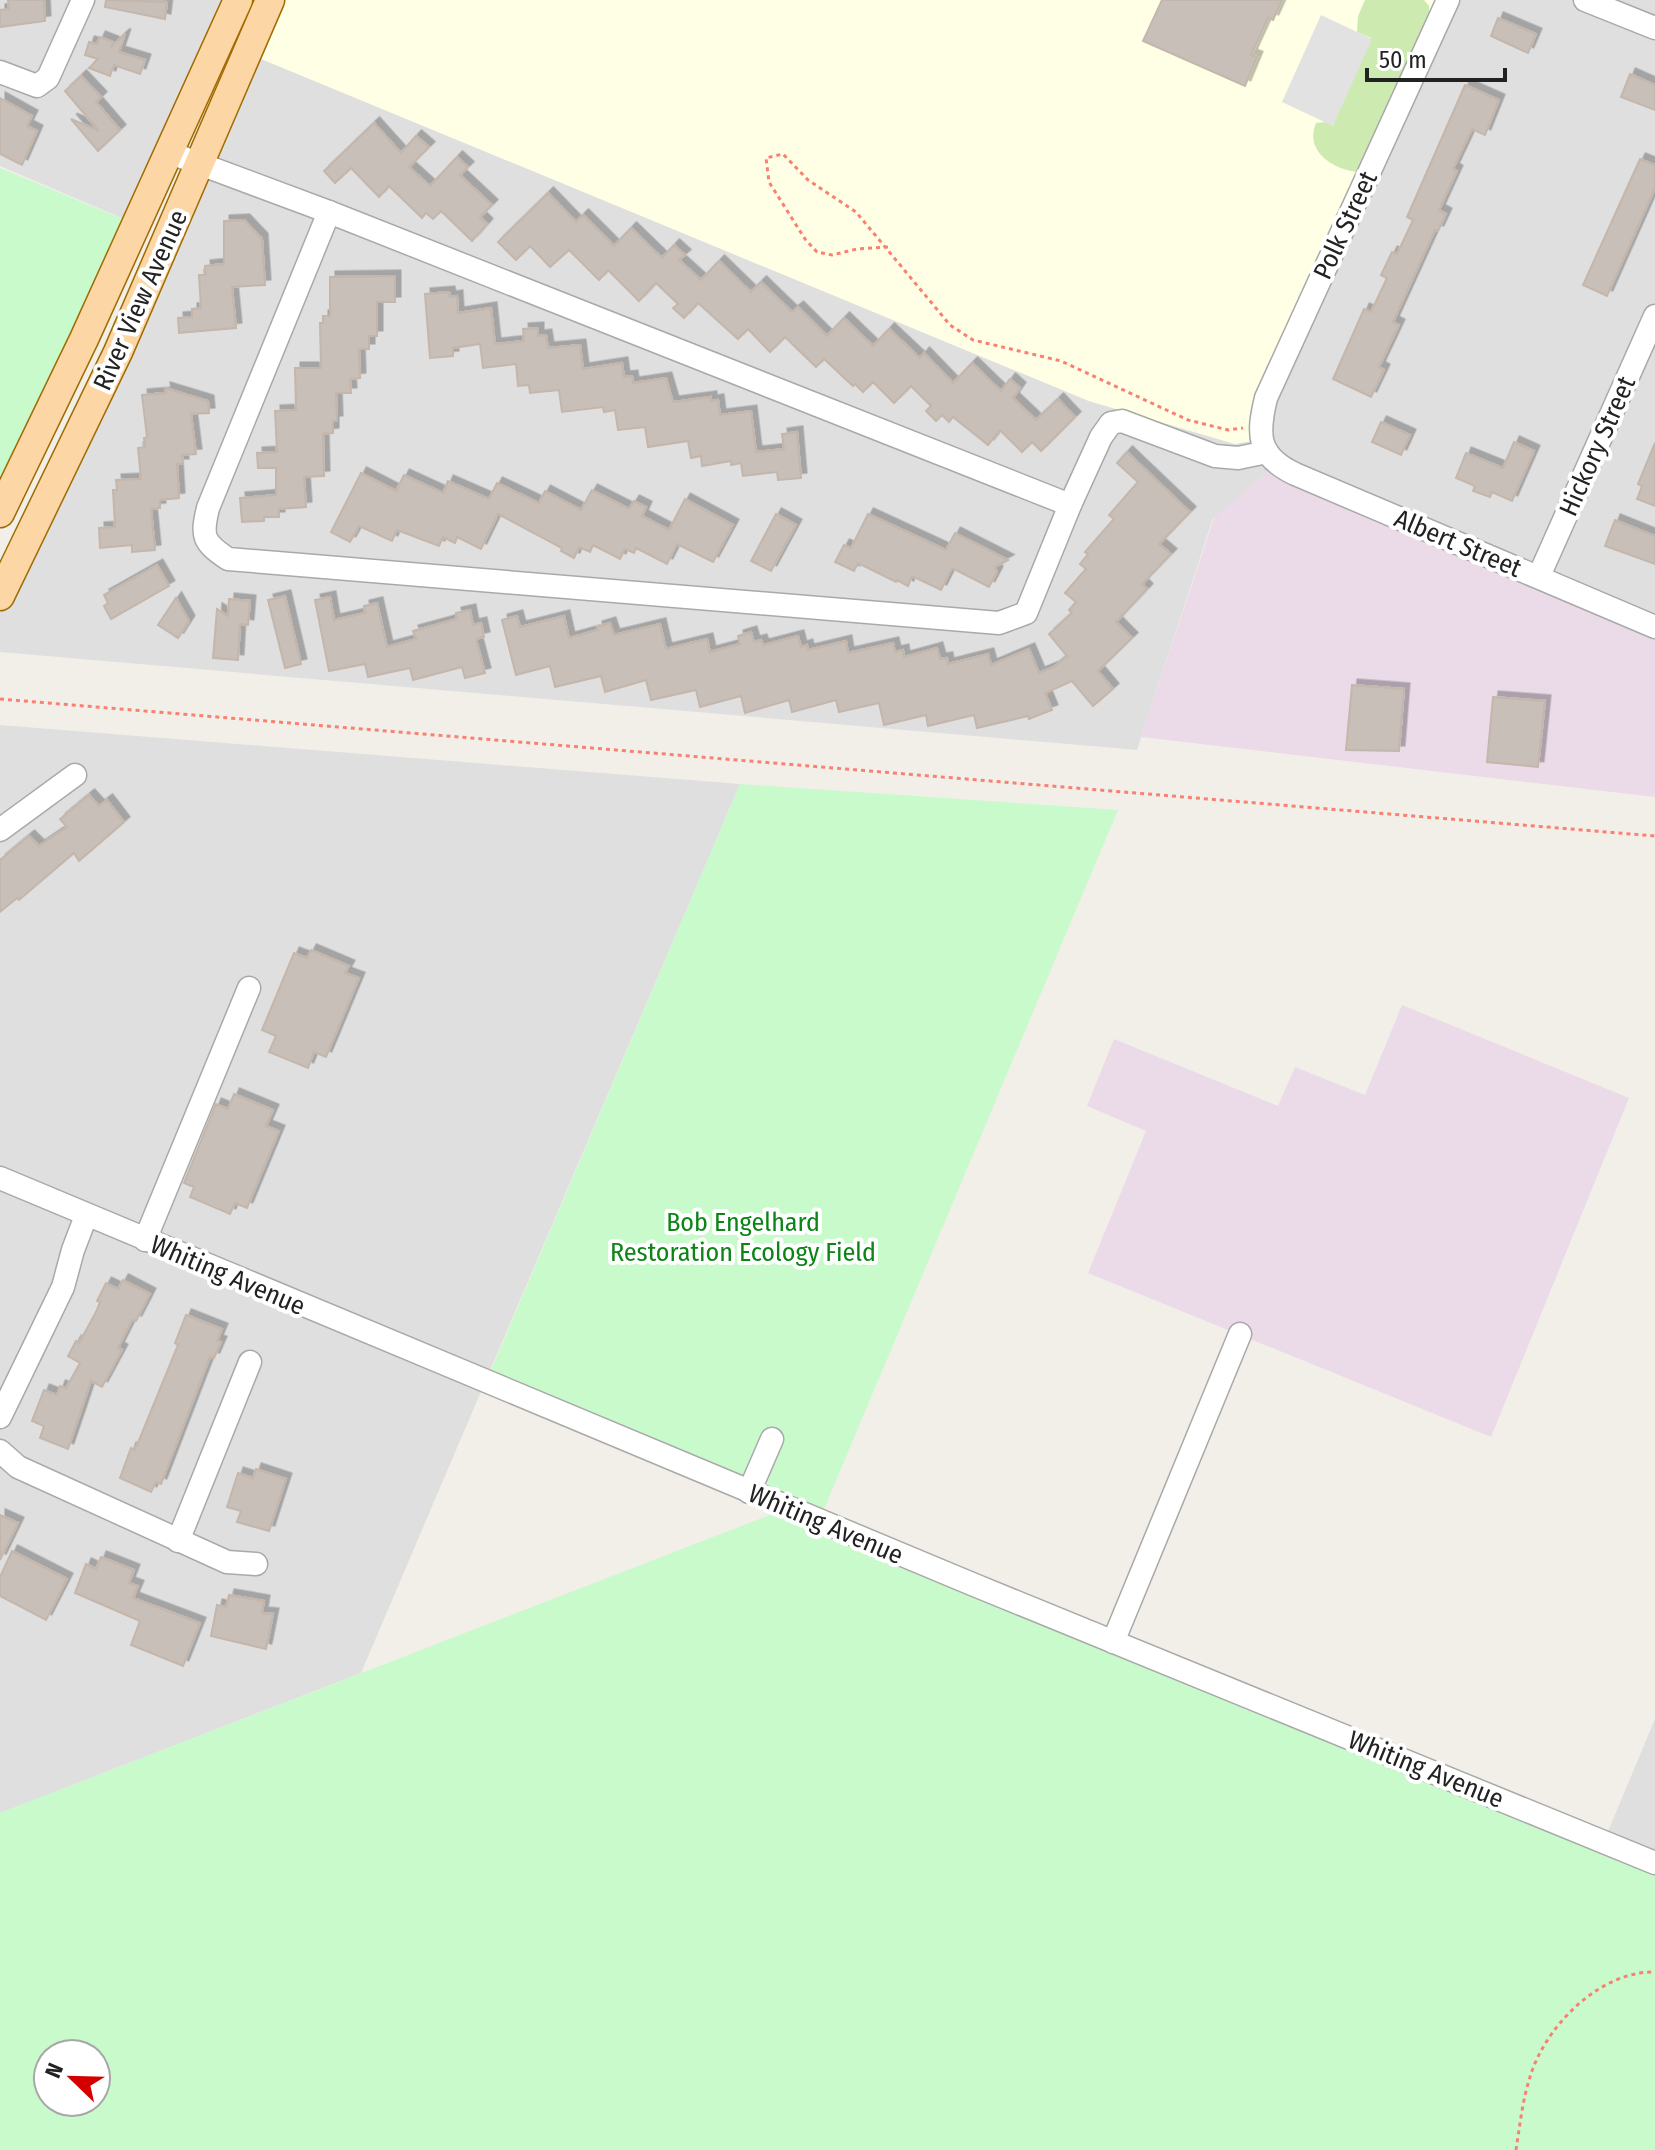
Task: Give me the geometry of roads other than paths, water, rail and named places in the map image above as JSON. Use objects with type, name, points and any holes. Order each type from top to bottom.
[{"type":"main road","name":"River View Avenue","points":[[0,513],[72,364],[238,0]]},
{"type":"main road","name":"River View Avenue","points":[[0,596],[112,365],[270,0]]},
{"type":"street","points":[[0,72],[37,86],[48,78],[83,0]]},
{"type":"street","name":"Polk Street","points":[[1267,452],[1259,426],[1266,398],[1448,0]]},
{"type":"street","points":[[1585,0],[1655,28]]},
{"type":"street","points":[[168,152],[329,212],[1070,505]]},
{"type":"street","points":[[329,212],[208,508],[202,531],[210,547],[228,559],[999,623],[1026,613],[1070,505],[1101,437],[1111,423],[1122,421],[1215,456],[1238,458],[1267,452]]},
{"type":"street","name":"Hickory Street","points":[[1539,576],[1655,316]]},
{"type":"street","name":"Albert Street","points":[[1267,452],[1275,465],[1655,627]]},
{"type":"street","points":[[0,830],[75,775]]},
{"type":"street","points":[[145,1240],[249,988]]},
{"type":"street","name":"Whiting Avenue","points":[[0,1178],[749,1492],[1655,1863]]},
{"type":"street","points":[[0,1417],[63,1287],[86,1216]]},
{"type":"street","points":[[1113,1642],[1240,1334]]},
{"type":"street","points":[[178,1541],[250,1362]]},
{"type":"street","points":[[749,1492],[772,1439]]},
{"type":"street","points":[[0,1451],[18,1467],[178,1541],[227,1562],[256,1564]]},
{"type":"park label","name":"Bob Engelhard Restoration Ecology Field","points":[[743,1237]]}]
